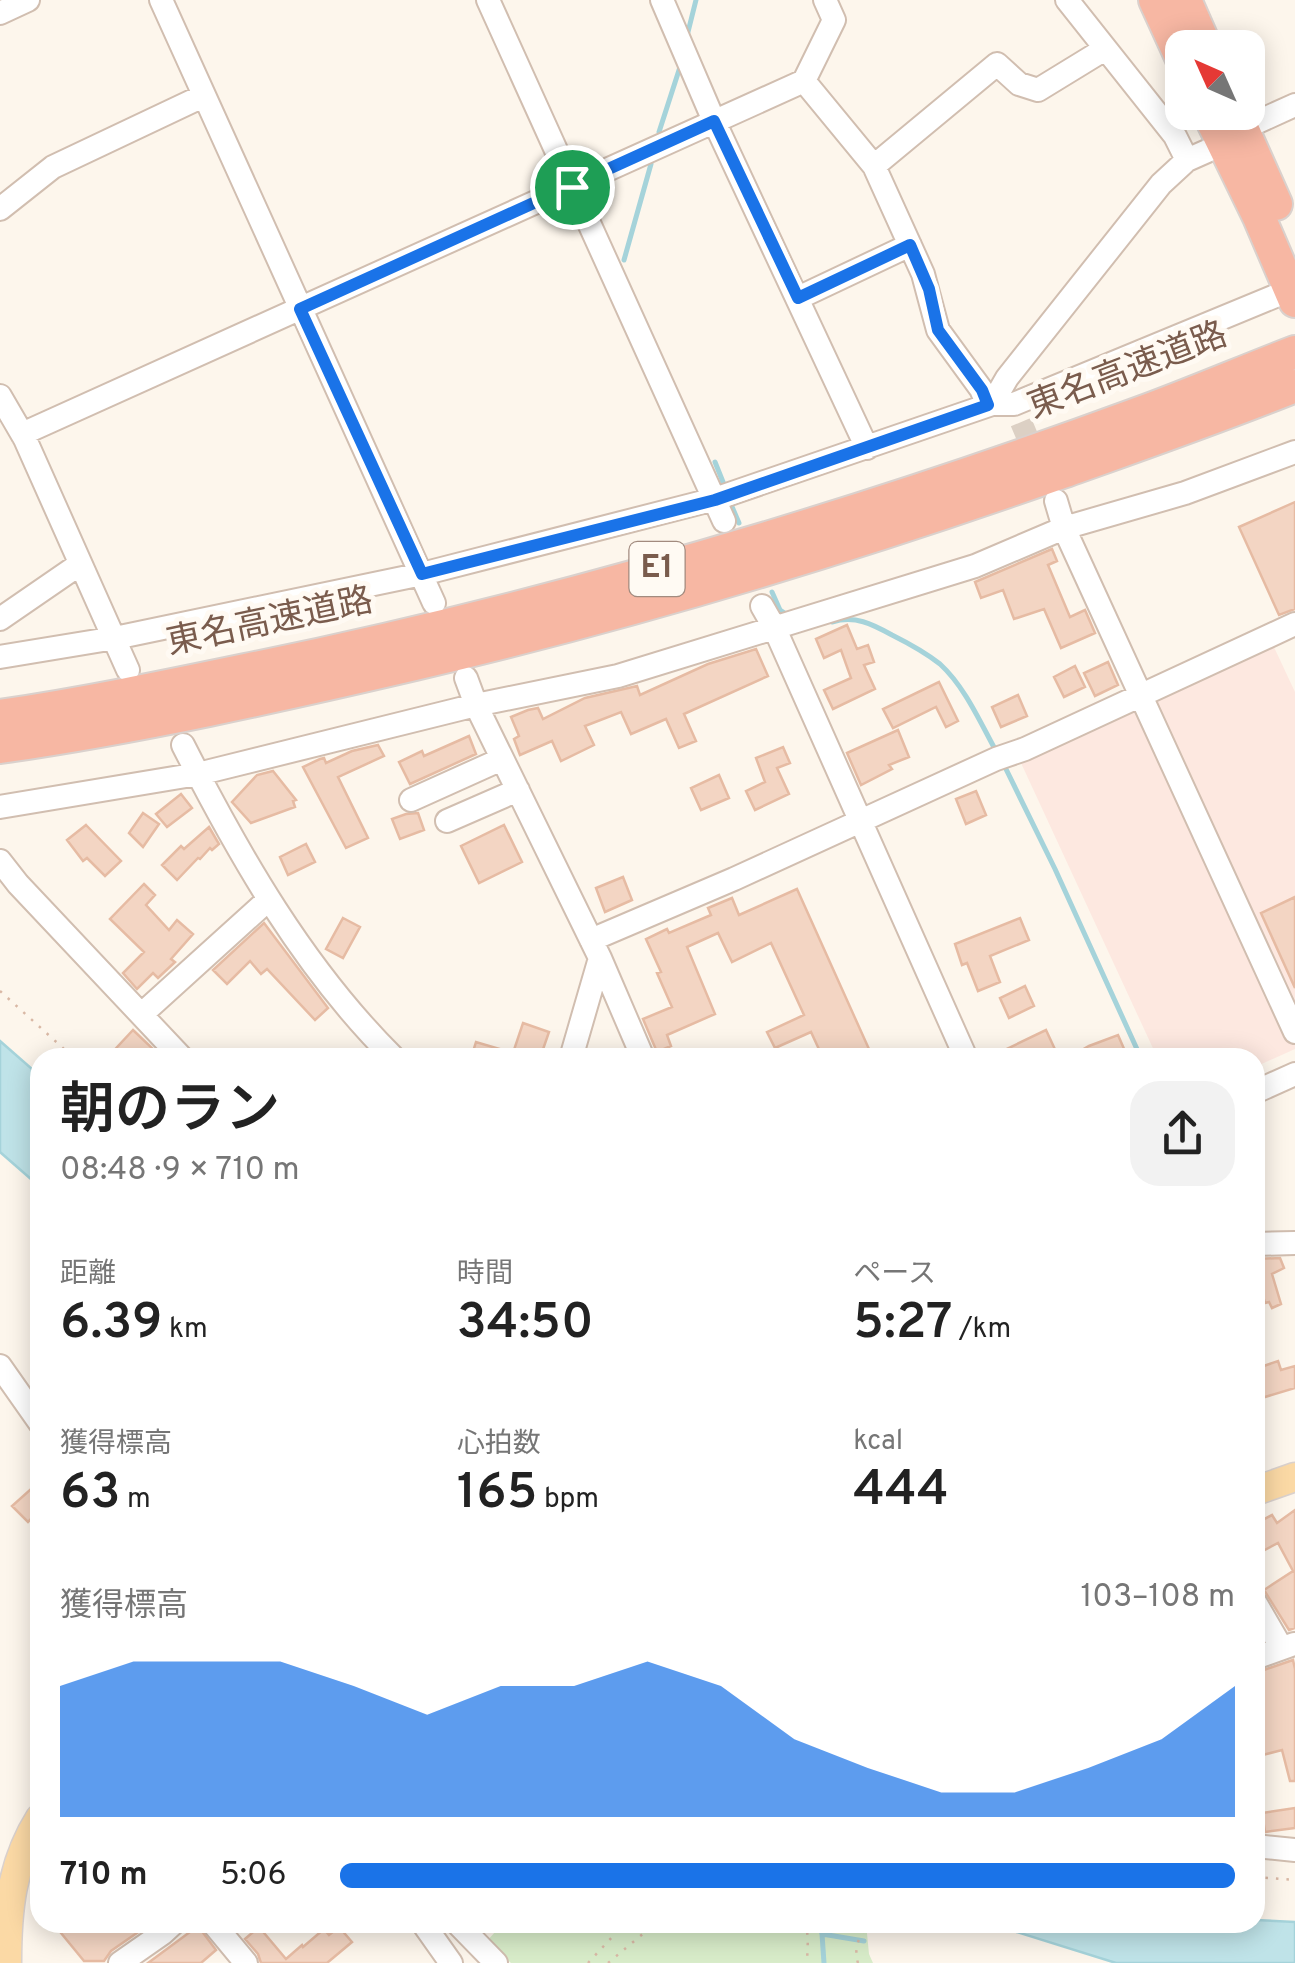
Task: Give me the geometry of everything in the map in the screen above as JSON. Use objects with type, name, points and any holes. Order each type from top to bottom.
[{"type":"highway","points":[[1155,0],[1169,30]]},
{"type":"highway","points":[[1185,0],[1198,30]]},
{"type":"highway","points":[[1234,130],[1295,244]]},
{"type":"highway","points":[[1234,130],[1258,217],[1293,295]]},
{"type":"highway","name":"東名高速道路","points":[[0,747],[334,682],[742,578],[892,530],[1242,390],[1295,348]]},
{"type":"highway","name":"東名高速道路","points":[[0,716],[329,653],[608,584],[964,475],[1142,412],[1242,390],[1295,388]]},
{"type":"main road","points":[[1265,1488],[1295,1477]]},
{"type":"main road","points":[[7,1963],[7,1918],[13,1883],[30,1836]]},
{"type":"street","points":[[0,13],[28,0]]},
{"type":"street","points":[[160,0],[434,603]]},
{"type":"street","points":[[488,0],[572,187],[724,503]]},
{"type":"street","points":[[662,0],[714,121],[867,448]]},
{"type":"street","points":[[13,430],[300,309],[804,80],[834,20],[826,0]]},
{"type":"street","points":[[1067,0],[1175,136],[1187,160]]},
{"type":"street","points":[[874,166],[997,64],[1019,84],[1038,90],[1106,49]]},
{"type":"street","points":[[804,80],[874,166],[929,289],[938,330],[982,390],[1004,409]]},
{"type":"street","points":[[0,210],[52,167],[203,96]]},
{"type":"street","points":[[1265,116],[1295,105]]},
{"type":"street","points":[[1004,409],[1007,378],[1155,191],[1187,160],[1230,130]]},
{"type":"street","points":[[798,298],[910,245]]},
{"type":"street","points":[[0,657],[115,638],[422,574],[724,503],[867,448],[1004,409],[1293,295]]},
{"type":"street","points":[[0,396],[128,670]]},
{"type":"street","points":[[0,808],[198,774],[476,705],[618,676],[974,566],[1064,528],[1185,494],[1295,452]]},
{"type":"street","points":[[1056,501],[1064,528],[1295,1032]]},
{"type":"street","points":[[0,619],[80,564]]},
{"type":"street","points":[[762,606],[778,626],[962,1048]]},
{"type":"street","points":[[595,949],[861,821],[1295,624]]},
{"type":"street","points":[[466,678],[639,1048]]},
{"type":"street","points":[[183,744],[286,929],[385,1048]]},
{"type":"street","points":[[411,800],[502,759]]},
{"type":"street","points":[[446,821],[518,790]]},
{"type":"street","points":[[0,862],[173,1048]]},
{"type":"street","points":[[142,1014],[269,899]]},
{"type":"street","points":[[574,1048],[595,949]]},
{"type":"street","points":[[1265,1088],[1295,1074]]},
{"type":"street","points":[[1265,1244],[1295,1243]]},
{"type":"street","points":[[0,1366],[30,1410]]},
{"type":"street","points":[[1265,1615],[1288,1646]]},
{"type":"street","points":[[1265,1847],[1295,1850]]},
{"type":"street","points":[[120,1963],[158,1933]]},
{"type":"street","points":[[221,1933],[246,1963]]},
{"type":"street","points":[[430,1933],[451,1963]]},
{"type":"street","points":[[467,1933],[496,1963]]},
{"type":"path","points":[[0,991],[63,1048]]},
{"type":"path","points":[[1265,1878],[1295,1880]]},
{"type":"path","points":[[588,1963],[616,1933]]},
{"type":"path","points":[[608,1963],[644,1933]]},
{"type":"path","points":[[807,1933],[807,1963]]},
{"type":"path","points":[[858,1963],[858,1939],[862,1933]]},
{"type":"path","points":[[592,1958],[600,1963]]},
{"type":"shaded area","points":[[1273,645],[1295,692],[1295,1049],[1265,1062],[1265,1048],[1153,1048],[1021,763]]},
{"type":"green space","points":[[494,1933],[867,1933],[873,1963],[511,1963],[487,1941]]},
{"type":"water","points":[[0,1041],[30,1067],[30,1178],[0,1152]]},
{"type":"water","points":[[1265,1920],[1295,1922],[1295,1963],[1116,1963],[1020,1933],[1265,1933]]},
{"type":"building","points":[[1295,502],[1295,609],[1279,615],[1239,527]]},
{"type":"building","points":[[1052,549],[1057,561],[1048,565],[1070,617],[1085,610],[1095,633],[1061,648],[1044,609],[1014,619],[1003,590],[981,598],[975,582]]},
{"type":"building","points":[[847,625],[857,649],[868,645],[874,662],[864,665],[875,689],[833,709],[824,690],[851,678],[841,650],[824,658],[816,639]]},
{"type":"building","points":[[756,649],[768,676],[684,714],[696,741],[679,748],[666,719],[631,734],[621,712],[585,726],[594,745],[561,761],[552,741],[520,755],[514,739],[519,736],[511,717],[538,708],[543,719],[585,698],[637,686],[640,695],[708,664]]},
{"type":"building","points":[[1108,662],[1118,685],[1095,696],[1084,673]]},
{"type":"building","points":[[1075,666],[1085,687],[1064,697],[1054,677]]},
{"type":"building","points":[[939,682],[958,721],[946,727],[936,707],[893,728],[883,709]]},
{"type":"building","points":[[1018,695],[1027,716],[1001,727],[992,707]]},
{"type":"building","points":[[898,730],[909,757],[889,765],[892,769],[861,785],[847,753]]},
{"type":"building","points":[[469,736],[476,754],[410,784],[399,762],[422,751],[424,756]]},
{"type":"building","points":[[378,745],[384,756],[338,777],[368,838],[346,848],[303,767]]},
{"type":"building","points":[[783,747],[790,763],[777,768],[789,794],[755,810],[746,791],[765,782],[756,758]]},
{"type":"building","points":[[273,771],[296,800],[295,807],[251,823],[232,802],[257,775]]},
{"type":"building","points":[[719,775],[729,798],[701,810],[691,788]]},
{"type":"building","points":[[976,791],[986,815],[966,824],[956,799]]},
{"type":"building","points":[[181,794],[192,808],[167,827],[156,814]]},
{"type":"building","points":[[143,813],[159,824],[143,847],[129,833]]},
{"type":"building","points":[[418,813],[424,830],[400,839],[392,819]]},
{"type":"building","points":[[86,825],[121,861],[105,876],[87,858],[83,861],[67,840]]},
{"type":"building","points":[[504,825],[522,862],[479,883],[461,846]]},
{"type":"building","points":[[209,827],[219,844],[198,858],[177,880],[162,865]]},
{"type":"building","points":[[306,844],[315,862],[288,875],[280,857]]},
{"type":"building","points":[[623,877],[632,900],[605,912],[596,888]]},
{"type":"building","points":[[144,884],[155,895],[146,905],[169,930],[177,920],[193,934],[171,959],[175,962],[158,978],[153,973],[137,989],[123,973],[144,952],[110,919]]},
{"type":"building","points":[[797,889],[869,1048],[818,1048],[811,1032],[775,1048],[767,1032],[804,1015],[771,943],[732,962],[718,933],[687,947],[715,1014],[667,1035],[671,1046],[655,1048],[643,1019],[672,1007],[646,939],[711,915],[708,908],[732,898],[739,915]]},
{"type":"building","points":[[1295,897],[1295,988],[1261,913]]},
{"type":"building","points":[[343,918],[360,927],[343,958],[326,949]]},
{"type":"building","points":[[1020,918],[1029,940],[990,956],[1000,982],[978,991],[955,944]]},
{"type":"building","points":[[264,923],[328,1008],[315,1020],[267,969],[261,974],[250,961],[227,984],[213,970]]},
{"type":"building","points":[[1025,986],[1034,1006],[1009,1018],[1000,998]]},
{"type":"building","points":[[523,1023],[549,1032],[543,1048],[515,1048]]},
{"type":"building","points":[[133,1030],[152,1048],[116,1048]]},
{"type":"building","points":[[1046,1030],[1054,1048],[1009,1048]]},
{"type":"building","points":[[1118,1035],[1124,1048],[1086,1048]]},
{"type":"building","points":[[476,1042],[496,1048],[474,1048]]},
{"type":"building","points":[[1280,1258],[1284,1268],[1272,1274],[1281,1304],[1272,1308],[1269,1302],[1265,1303],[1265,1259]]},
{"type":"building","points":[[1278,1361],[1281,1370],[1295,1366],[1295,1388],[1265,1397],[1265,1366]]},
{"type":"building","points":[[30,1490],[28,1522],[12,1506]]},
{"type":"building","points":[[1295,1510],[1295,1628],[1289,1630],[1265,1592],[1293,1571],[1278,1543],[1265,1550],[1265,1519],[1272,1515],[1277,1523]]},
{"type":"building","points":[[1293,1660],[1295,1781],[1290,1781],[1282,1750],[1265,1754],[1265,1670]]},
{"type":"building","points":[[1295,1808],[1295,1828],[1265,1832],[1265,1813]]},
{"type":"building","points":[[61,1933],[137,1933],[111,1951],[104,1961],[84,1961]]},
{"type":"building","points":[[189,1933],[203,1933],[216,1950],[201,1963],[148,1963]]},
{"type":"building","points":[[252,1933],[264,1933],[286,1959],[319,1933],[344,1933],[352,1942],[327,1963],[261,1963],[245,1939]]},
{"type":"waterway","points":[[687,36],[696,0]]},
{"type":"waterway","points":[[659,132],[680,67]]},
{"type":"waterway","points":[[624,260],[651,164]]},
{"type":"waterway","points":[[715,462],[725,487]]},
{"type":"waterway","points":[[730,502],[739,523]]},
{"type":"waterway","points":[[772,592],[786,614]]},
{"type":"waterway","points":[[832,622],[856,620],[870,624],[940,664],[964,694],[996,751]]},
{"type":"waterway","points":[[1004,765],[1136,1048]]},
{"type":"waterway","points":[[822,1933],[824,1963]]},
{"type":"waterway","points":[[822,1934],[864,1941]]},
{"type":"tunnel","points":[[1021,422],[1039,464]]},
{"type":"route","points":[[714,121],[798,298],[910,245],[929,289],[938,330],[982,390],[988,405],[715,500],[422,574],[300,309],[572,187],[714,121]]}]
